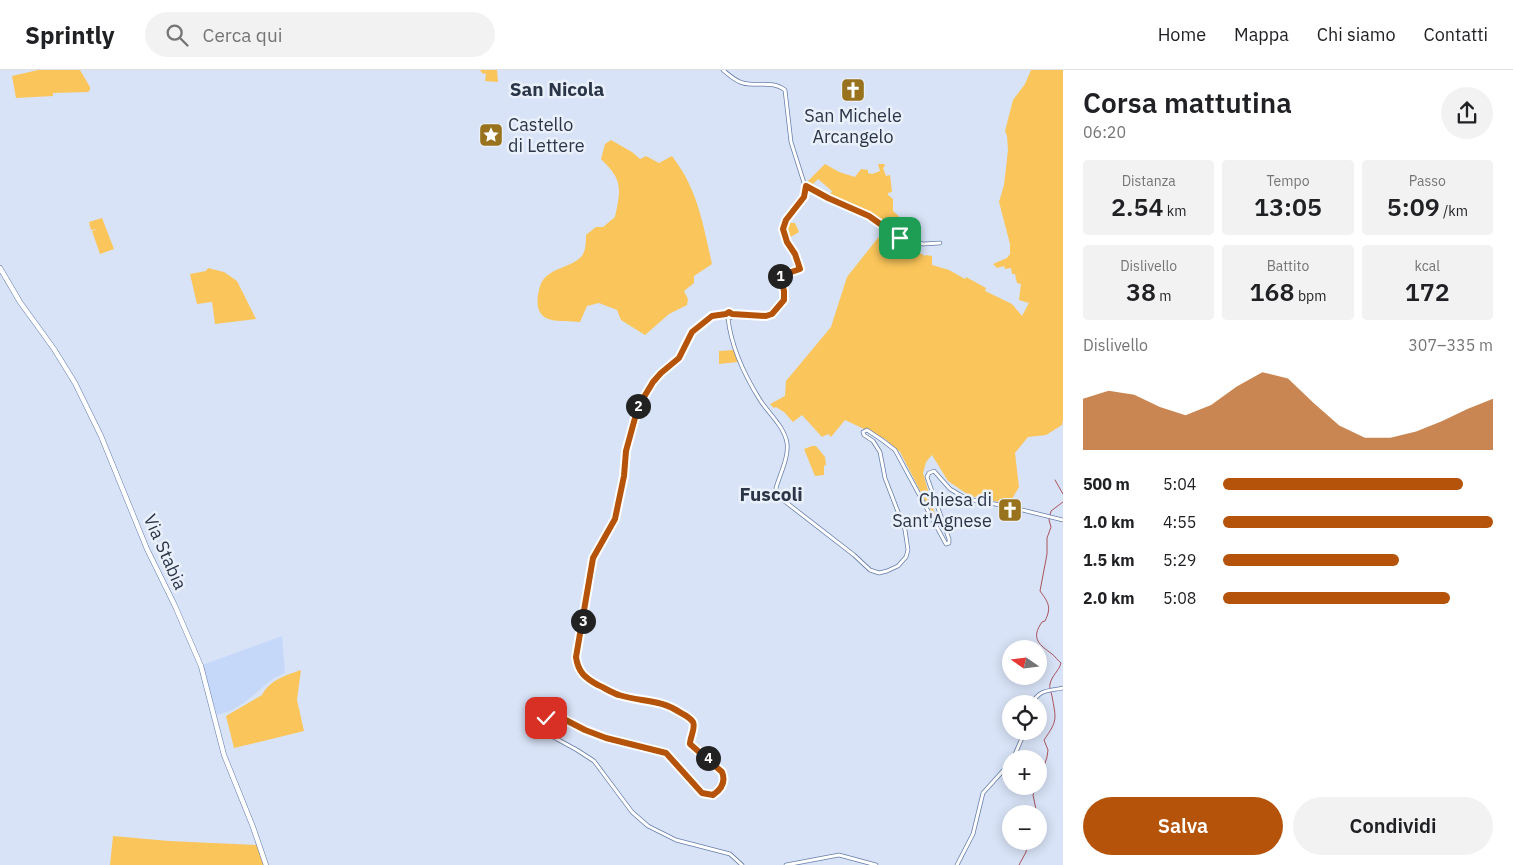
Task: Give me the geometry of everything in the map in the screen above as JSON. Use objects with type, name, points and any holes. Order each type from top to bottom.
[{"type":"main road","name":"Via Stabia","points":[[0,268],[12,291],[54,349],[105,443],[147,549],[175,606],[201,666],[224,755],[254,827],[266,865]]},
{"type":"street","points":[[723,70],[736,80],[746,84],[766,84],[779,86],[785,90],[790,136],[806,186],[804,197],[784,225],[784,234],[795,254],[800,269],[780,276],[784,300],[772,314],[766,316],[732,314],[729,312],[727,316],[712,316],[692,332],[679,358],[653,382],[638,407],[626,451],[624,476],[615,519],[593,558],[576,657],[578,667],[588,680],[617,695],[671,706],[694,723],[690,744],[719,767],[724,776],[724,782],[720,790],[713,795],[702,793],[666,753],[606,738],[585,730],[554,714],[549,715],[542,725],[546,733],[594,761],[632,812],[648,826],[676,840],[730,854],[742,865]]},
{"type":"street","points":[[806,186],[869,216],[900,238],[923,244],[940,243]]},
{"type":"street","points":[[727,316],[730,331],[747,376],[760,400],[785,436],[787,444],[786,455],[778,479],[777,493],[783,500],[854,555],[870,570],[879,573],[898,566],[906,557],[908,550],[904,530],[885,478],[880,452],[873,441],[864,435],[863,432],[867,430],[895,450],[946,544],[949,543],[949,539],[927,477],[929,473],[934,471],[950,489],[967,499],[1061,519]]},
{"type":"street","points":[[1037,695],[1042,692],[1063,688]]},
{"type":"street","points":[[956,865],[973,834],[982,793],[1002,771]]},
{"type":"street","points":[[786,865],[840,855],[876,865]]},
{"type":"shaded area","points":[[38,70],[80,70],[90,90],[88,92],[53,93],[53,96],[16,98],[12,76]]},
{"type":"shaded area","points":[[480,70],[497,70],[498,82],[485,81],[486,74]]},
{"type":"shaded area","points":[[1031,70],[1063,70],[1062,425],[1046,435],[1028,437],[1015,453],[1019,487],[1009,504],[970,496],[948,481],[932,455],[926,462],[923,473],[936,518],[900,452],[885,439],[845,420],[831,437],[828,434],[822,437],[802,415],[793,422],[784,412],[770,404],[785,396],[786,381],[831,327],[847,277],[885,229],[894,240],[893,243],[900,247],[905,244],[925,256],[932,256],[932,265],[949,270],[965,279],[966,277],[986,288],[985,291],[1012,304],[1022,316],[1029,303],[1019,300],[1021,284],[1017,283],[1011,268],[1005,269],[1004,266],[997,268],[993,264],[1007,258],[1010,254],[1010,244],[999,202],[1004,185],[1008,150],[1005,131],[1013,100],[1025,84]]},
{"type":"shaded area","points":[[611,140],[640,159],[646,156],[659,163],[672,156],[694,195],[712,264],[694,276],[694,283],[684,291],[688,299],[687,305],[669,314],[645,335],[621,320],[617,310],[599,303],[587,306],[580,322],[556,321],[544,317],[538,305],[538,295],[543,280],[552,272],[581,257],[585,249],[586,235],[596,227],[603,227],[615,217],[619,191],[617,179],[601,159],[605,144]]},
{"type":"shaded area","points":[[825,164],[839,172],[855,177],[861,169],[868,170],[868,173],[872,174],[880,171],[878,164],[884,164],[883,168],[886,176],[890,175],[892,192],[888,193],[888,195],[893,199],[893,211],[904,221],[894,229],[864,210],[829,197],[832,191],[818,179],[811,186],[807,182]]},
{"type":"shaded area","points":[[102,218],[114,249],[100,254],[92,231],[97,229],[91,230],[89,222]]},
{"type":"shaded area","points":[[789,223],[795,223],[799,232],[789,238],[786,230]]},
{"type":"shaded area","points":[[208,268],[224,272],[237,281],[256,319],[215,324],[212,302],[197,304],[190,274],[206,271]]},
{"type":"shaded area","points":[[734,350],[738,362],[719,364],[719,351]]},
{"type":"shaded area","points":[[816,446],[825,457],[824,475],[815,476],[804,449]]},
{"type":"shaded area","points":[[282,636],[285,673],[274,678],[244,703],[230,711],[217,715],[202,665]]},
{"type":"shaded area","points":[[301,670],[297,700],[304,731],[234,748],[226,716],[262,695],[269,685]]},
{"type":"shaded area","points":[[113,836],[169,841],[258,845],[264,865],[110,865]]},
{"type":"waterway","points":[[1055,480],[1063,494]]},
{"type":"waterway","points":[[1047,757],[1048,750],[1044,740],[1052,728],[1055,719],[1050,685],[1061,663],[1040,644],[1037,633],[1038,628],[1045,621],[1049,608],[1040,591],[1047,554],[1047,538],[1051,527],[1049,520],[1051,511],[1063,502]]},
{"type":"waterway","points":[[1033,795],[1035,805]]},
{"type":"waterway","points":[[1019,865],[1026,850]]},
{"type":"place","name":"San Michele Arcangelo","points":[[853,90]]},
{"type":"place","name":"Castello di Lettere","points":[[491,135]]},
{"type":"place","name":"Chiesa di Sant'Agnese","points":[[1010,510]]},
{"type":"district","name":"San Nicola","points":[[557,89]]},
{"type":"district","name":"Fuscoli","points":[[771,494]]},
{"type":"route","points":[[546,718],[549,715],[559,715],[585,730],[606,738],[666,753],[702,793],[713,795],[720,790],[724,782],[724,776],[719,767],[690,744],[694,723],[689,718],[665,704],[617,695],[588,680],[578,667],[576,657],[593,558],[598,545],[615,519],[633,421],[638,407],[653,382],[661,373],[675,364],[692,332],[712,316],[729,312],[732,314],[766,316],[772,314],[782,304],[784,291],[780,276],[800,269],[783,229],[786,220],[802,202],[806,186],[869,216],[900,238]]}]
